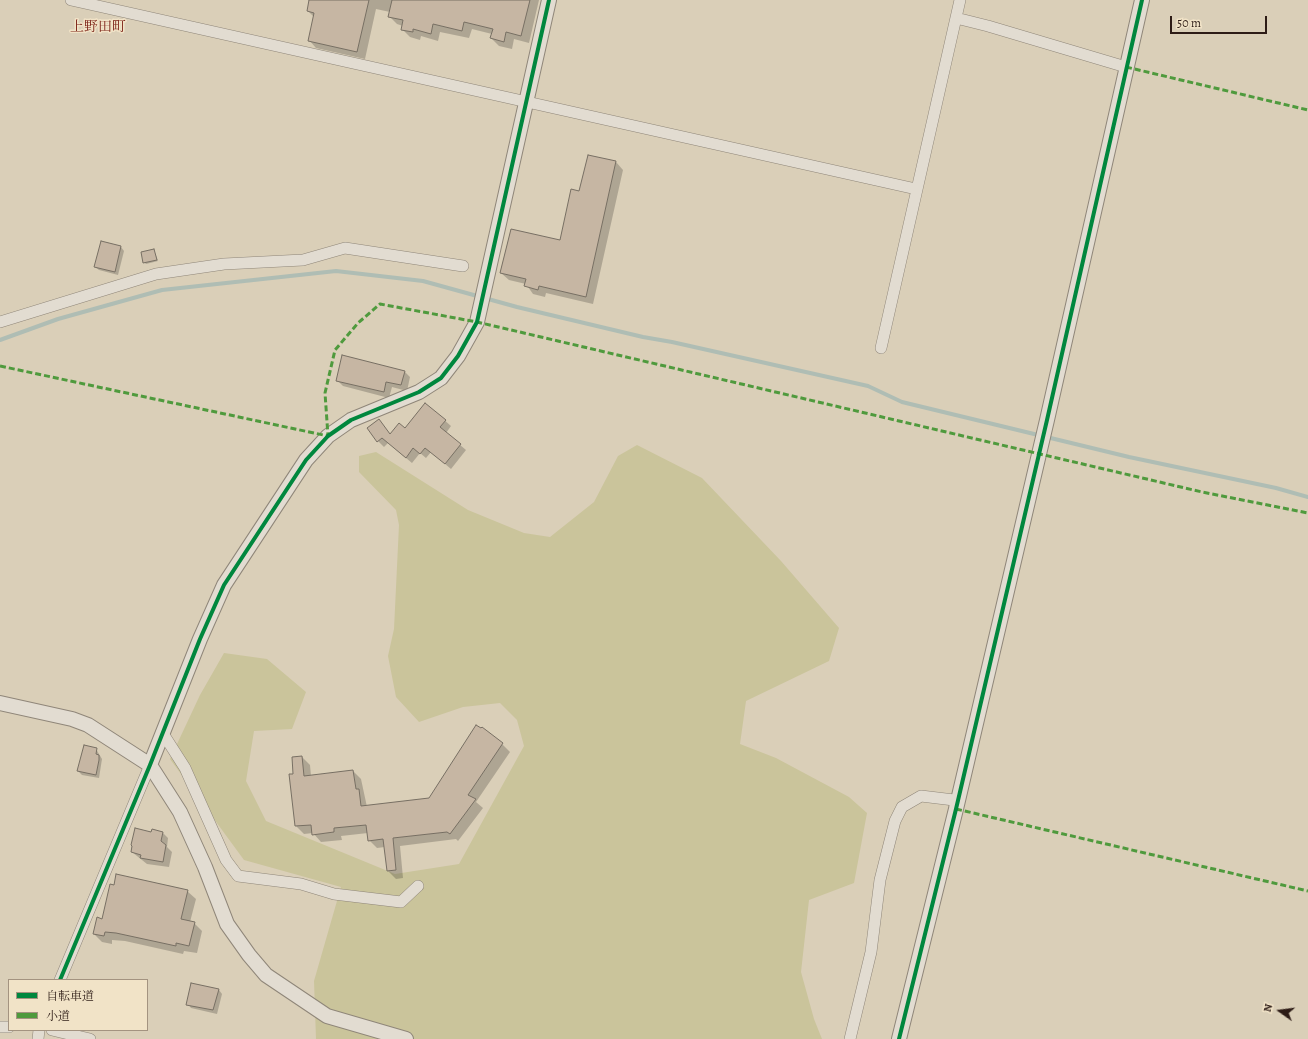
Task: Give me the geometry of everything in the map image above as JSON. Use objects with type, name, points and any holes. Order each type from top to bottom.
[{"type":"street","points":[[71,0],[916,189]]},
{"type":"street","points":[[60,979],[150,765],[200,639],[224,586],[306,460],[328,436],[351,420],[419,392],[441,378],[458,356],[477,322],[549,0]]},
{"type":"street","points":[[881,348],[960,0]]},
{"type":"street","points":[[899,1039],[956,809],[1047,420],[1142,0]]},
{"type":"street","points":[[956,18],[1126,67]]},
{"type":"street","points":[[0,322],[156,274],[224,264],[303,260],[345,248],[463,266]]},
{"type":"street","points":[[0,703],[72,719],[88,725],[150,765],[180,812],[205,867],[227,924],[249,955],[266,975],[327,1016],[406,1039]]},
{"type":"street","points":[[162,732],[185,768],[226,860],[238,876],[301,884],[334,894],[401,902],[418,886]]},
{"type":"street","points":[[850,1039],[871,952],[880,880],[895,821],[902,807],[921,796],[954,800],[956,809]]},
{"type":"street","points":[[56,1031],[90,1039]]},
{"type":"shaded area","points":[[637,445],[702,478],[781,561],[839,628],[829,661],[746,701],[740,744],[776,758],[849,797],[867,813],[854,883],[809,900],[801,972],[814,1019],[822,1039],[316,1039],[314,981],[341,887],[244,860],[170,759],[200,695],[224,653],[267,659],[306,692],[292,729],[254,731],[246,781],[266,821],[395,874],[459,864],[524,746],[517,720],[500,703],[463,707],[419,722],[396,697],[388,656],[394,629],[399,525],[396,510],[359,472],[359,456],[376,452],[468,510],[524,533],[550,537],[594,502],[618,456]]},
{"type":"building","points":[[309,0],[369,0],[357,52],[308,41],[314,13],[307,11]]},
{"type":"building","points":[[392,0],[530,0],[521,36],[506,32],[504,42],[490,38],[493,29],[464,22],[462,31],[433,24],[431,34],[413,29],[413,32],[401,30],[403,20],[388,17]]},
{"type":"building","points":[[588,155],[616,161],[586,297],[539,286],[538,290],[524,286],[526,279],[500,273],[511,229],[560,240],[571,189],[579,191]]},
{"type":"building","points":[[101,241],[121,246],[115,272],[94,267]]},
{"type":"building","points":[[154,249],[157,260],[143,263],[141,252]]},
{"type":"building","points":[[342,355],[405,371],[401,385],[386,382],[384,392],[336,381]]},
{"type":"building","points":[[425,403],[446,420],[440,427],[461,444],[445,464],[425,448],[420,454],[413,448],[406,458],[382,438],[377,442],[367,428],[379,419],[390,434],[399,423],[405,428]]},
{"type":"building","points":[[476,725],[481,728],[482,727],[503,743],[468,795],[476,799],[450,834],[447,832],[393,838],[396,870],[387,871],[383,839],[368,841],[366,825],[334,828],[334,832],[312,835],[311,825],[295,826],[289,774],[293,774],[292,757],[302,756],[304,776],[353,770],[356,789],[359,789],[361,806],[429,798]]},
{"type":"building","points":[[84,745],[97,748],[96,754],[99,755],[99,760],[96,775],[77,771]]},
{"type":"building","points":[[135,828],[151,832],[152,829],[163,832],[161,841],[166,845],[163,862],[140,858],[141,855],[131,852]]},
{"type":"building","points":[[116,874],[188,890],[181,919],[195,922],[189,946],[176,943],[176,946],[116,933],[105,932],[104,936],[93,934],[97,917],[102,919],[110,884],[114,885]]},
{"type":"building","points":[[191,983],[219,989],[213,1010],[186,1005]]},
{"type":"waterway","points":[[0,340],[58,319],[162,290],[336,271],[423,281],[517,307],[643,337],[672,342],[868,386],[902,402],[1129,457],[1276,488],[1308,497]]},
{"type":"marked path","points":[[1126,67],[1308,110]]},
{"type":"marked path","points":[[0,366],[328,436],[325,393],[335,350],[358,323],[380,304],[477,322],[1202,492],[1308,513]]},
{"type":"marked path","points":[[956,809],[1308,891]]},
{"type":"cycle path","points":[[60,979],[150,765],[200,639],[224,585],[306,460],[328,436],[351,420],[419,392],[441,378],[458,356],[477,322],[549,0]]},
{"type":"cycle path","points":[[899,1039],[956,809],[1047,420],[1142,0]]},
{"type":"district","name":"上野田町","points":[[98,28]]}]
